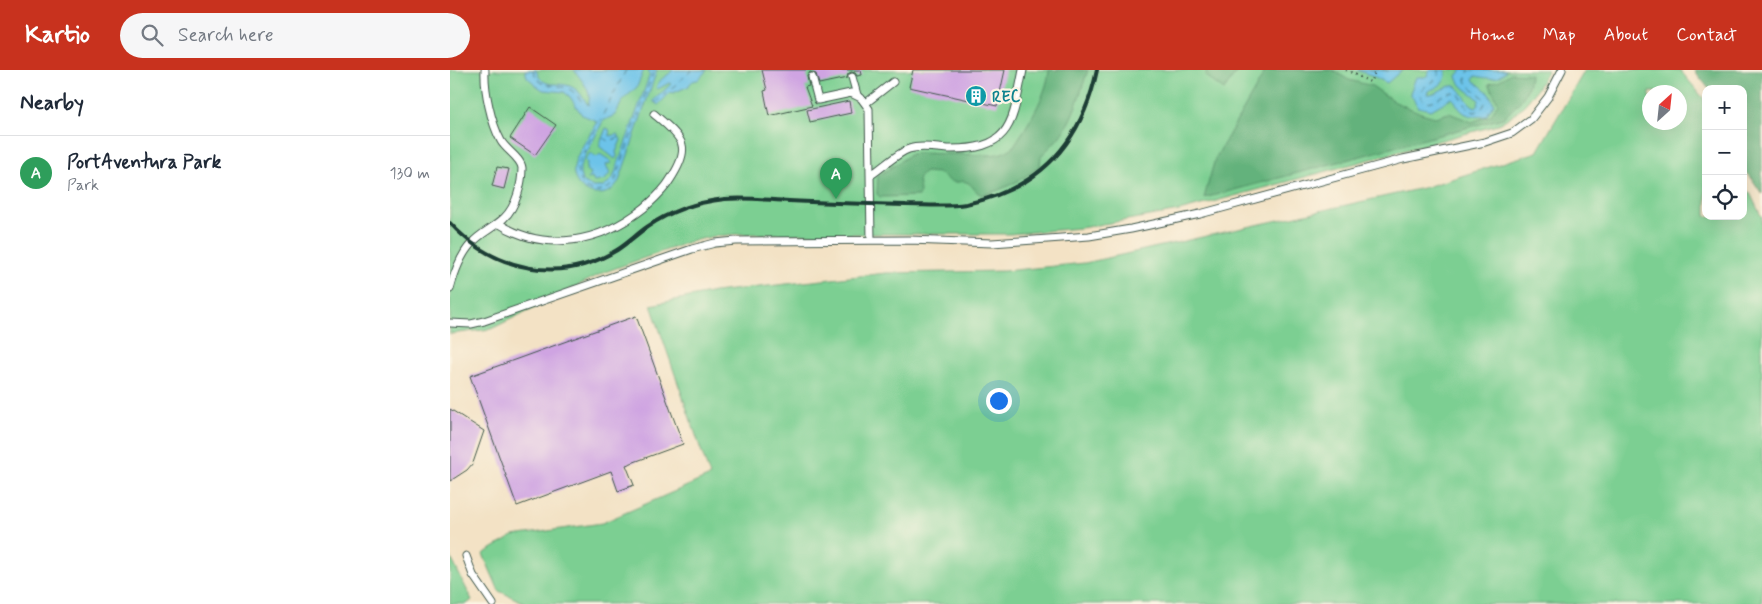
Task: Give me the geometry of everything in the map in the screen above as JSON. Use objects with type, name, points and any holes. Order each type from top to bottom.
[{"type":"lane","points":[[450,289],[460,262],[471,244],[504,218],[512,208],[519,188],[522,167],[502,142],[497,132],[491,115],[484,70]]},
{"type":"lane","points":[[871,175],[909,149],[968,149],[990,144],[1001,136],[1008,127],[1014,113],[1023,70]]},
{"type":"lane","points":[[450,323],[471,324],[484,321],[692,249],[736,240],[871,240],[992,243],[1089,236],[1131,230],[1200,214],[1403,159],[1485,142],[1512,133],[1531,119],[1548,97],[1562,70]]},
{"type":"lane","points":[[812,77],[818,100],[851,93],[857,95],[866,103],[870,115],[871,240]]},
{"type":"lane","points":[[852,77],[857,95]]},
{"type":"lane","points":[[866,103],[893,82]]},
{"type":"lane","points":[[498,223],[510,230],[533,238],[566,241],[586,238],[609,231],[627,221],[665,189],[675,172],[682,152],[683,147],[679,138],[654,114]]},
{"type":"lane","points":[[466,556],[473,575],[493,604]]},
{"type":"path","points":[[1346,70],[1370,82],[1376,70]]},
{"type":"green space","points":[[450,70],[1548,70],[1526,103],[1513,115],[1494,126],[1179,211],[1081,228],[1010,234],[740,234],[716,236],[692,241],[605,272],[491,329],[450,334]]},
{"type":"green space","points":[[1049,70],[1088,70],[1069,122],[1059,137],[1041,156],[1040,166],[1020,180],[982,195],[964,181],[953,182],[940,173],[925,172],[918,182],[920,193],[918,196],[880,197],[877,194],[878,176],[911,154],[990,155],[1002,153],[1013,147],[1040,100]]},
{"type":"green space","points":[[1208,70],[1238,70],[1224,90],[1205,76]]},
{"type":"green space","points":[[1266,70],[1332,70],[1349,80],[1372,86],[1395,102],[1421,113],[1435,117],[1449,113],[1472,122],[1491,115],[1498,103],[1489,84],[1511,73],[1530,74],[1522,99],[1503,118],[1204,198],[1215,159]]},
{"type":"green space","points":[[1585,70],[1680,70],[1702,97],[1702,220],[1747,220],[1747,190],[1762,218],[1762,604],[527,604],[499,591],[483,554],[513,536],[602,523],[710,476],[651,305],[714,292],[886,273],[1004,271],[1085,263],[1423,188],[1537,152]]},
{"type":"green space","points":[[1694,70],[1762,70],[1762,194],[1747,173],[1747,85],[1706,85]]},
{"type":"green space","points":[[450,556],[472,600],[467,604],[450,604]]},
{"type":"water","points":[[525,70],[536,70],[543,81],[547,83],[572,87],[580,93],[588,105],[588,90],[574,70],[644,70],[637,87],[623,100],[615,115],[603,121],[580,166],[582,181],[593,187],[604,187],[613,178],[650,74],[648,72],[649,70],[657,70],[619,181],[610,191],[599,194],[587,191],[575,179],[574,167],[578,155],[597,121],[582,115],[570,97],[564,92],[543,90],[537,86],[527,77]]},
{"type":"water","points":[[673,70],[707,70],[698,80],[690,83],[689,86],[673,93],[671,92],[658,105],[653,101],[671,84],[656,88],[662,79]]},
{"type":"water","points":[[1356,70],[1402,70],[1387,83]]},
{"type":"water","points":[[1429,70],[1446,70],[1446,74],[1442,84],[1428,91],[1427,94],[1456,86],[1470,104],[1476,107],[1479,100],[1463,87],[1457,76],[1462,70],[1506,70],[1496,78],[1475,76],[1473,80],[1489,93],[1494,104],[1486,116],[1471,116],[1459,108],[1452,98],[1431,110],[1418,107],[1410,93],[1416,77],[1428,77]]},
{"type":"water","points":[[606,128],[609,129],[610,136],[618,134],[621,140],[615,159],[599,146]]},
{"type":"water","points":[[590,153],[597,157],[600,154],[611,161],[611,163],[606,165],[610,173],[605,180],[594,182],[592,178],[588,179],[590,173],[586,170],[587,162],[585,161]]},
{"type":"building","points":[[762,70],[861,70],[862,75],[857,76],[851,72],[847,78],[819,84],[816,74],[810,72],[807,76],[809,86],[805,87],[812,106],[769,116],[764,91],[767,90]]},
{"type":"building","name":"REC","points":[[913,70],[1005,70],[997,106],[909,87]]},
{"type":"building","points":[[849,101],[851,113],[810,122],[807,110]]},
{"type":"building","points":[[530,107],[556,125],[535,155],[510,138]]},
{"type":"building","points":[[497,167],[509,169],[504,189],[492,186]]},
{"type":"building","points":[[636,316],[683,444],[626,465],[634,485],[618,491],[611,471],[517,506],[470,376]]},
{"type":"building","points":[[450,409],[484,431],[473,463],[467,470],[450,481]]},
{"type":"ferry route","points":[[533,70],[539,81],[547,85],[567,88],[576,94],[582,102]]},
{"type":"ferry route","points":[[626,70],[578,163],[577,172],[579,179],[589,190],[595,192],[609,188],[615,181],[654,70]]},
{"type":"ferry route","points":[[655,103],[692,70]]},
{"type":"ferry route","points":[[1382,70],[1391,70]]},
{"type":"ferry route","points":[[1439,70],[1437,78],[1421,91],[1421,98],[1429,102],[1448,93],[1456,93],[1462,98],[1469,109],[1476,112],[1485,103],[1483,98],[1470,87],[1466,80],[1466,75],[1470,70]]},
{"type":"ferry route","points":[[1484,70],[1493,70]]},
{"type":"ferry route","points":[[603,138],[609,141],[620,137]]},
{"type":"railway","points":[[450,223],[467,239],[507,262],[529,268],[551,269],[573,267],[595,261],[617,250],[665,216],[684,208],[715,200],[741,198],[906,205],[944,206],[966,204],[992,197],[1016,187],[1036,174],[1054,158],[1081,119],[1097,70]]},
{"type":"place","name":"REC","points":[[976,96]]},
{"type":"place","name":"PortAventura Park","points":[[836,199]]}]
